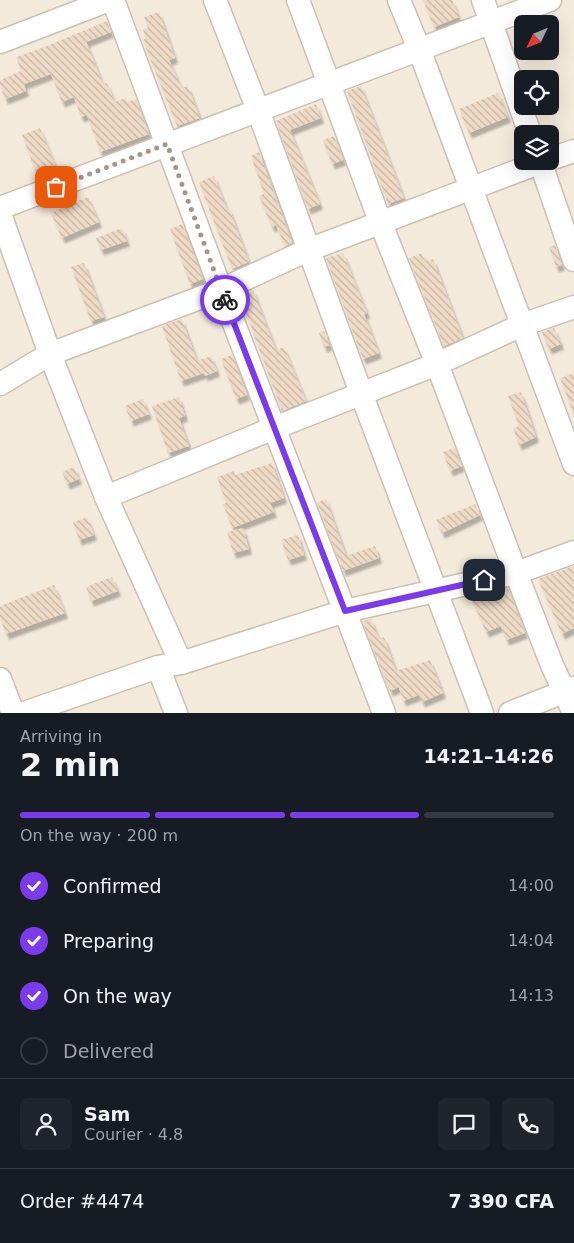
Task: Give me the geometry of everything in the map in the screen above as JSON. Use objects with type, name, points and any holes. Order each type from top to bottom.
[{"type":"street","points":[[0,42],[109,0]]},
{"type":"street","points":[[113,0],[274,428],[384,713]]},
{"type":"street","points":[[215,0],[258,110],[361,393],[482,713]]},
{"type":"street","points":[[298,0],[516,573],[569,690],[574,713]]},
{"type":"street","points":[[399,0],[574,464]]},
{"type":"street","points":[[483,0],[527,125]]},
{"type":"street","points":[[0,208],[550,0]]},
{"type":"street","points":[[559,155],[574,150]]},
{"type":"street","points":[[0,384],[50,354],[222,290],[308,250],[382,224],[519,170]]},
{"type":"street","points":[[546,170],[574,260]]},
{"type":"street","points":[[0,214],[50,354],[106,497],[181,663]]},
{"type":"street","points":[[106,497],[437,364],[522,326],[574,308]]},
{"type":"street","points":[[24,713],[158,667],[181,663],[345,611],[516,573],[574,552]]},
{"type":"street","points":[[158,667],[176,713]]},
{"type":"street","points":[[0,680],[13,713]]},
{"type":"street","points":[[510,713],[569,690]]},
{"type":"shaded area","points":[[0,0],[574,0],[574,713],[0,713]]},
{"type":"building","points":[[423,0],[452,0],[459,17],[434,27]]},
{"type":"building","points":[[159,12],[175,58],[169,60],[182,88],[188,86],[200,118],[177,126],[143,40],[146,38],[143,30],[148,28],[144,17]]},
{"type":"building","points":[[107,21],[111,32],[86,42],[103,84],[107,83],[115,102],[126,98],[127,102],[136,99],[149,134],[100,152],[87,115],[81,117],[74,97],[62,102],[51,74],[24,84],[26,91],[5,99],[0,80],[21,71],[16,57]]},
{"type":"building","points":[[361,86],[404,198],[388,204],[347,91]]},
{"type":"building","points":[[498,93],[508,117],[469,133],[459,109]]},
{"type":"building","points":[[316,104],[321,118],[290,130],[320,204],[308,209],[276,121]]},
{"type":"building","points":[[40,128],[55,165],[36,172],[22,135]]},
{"type":"building","points":[[334,136],[343,160],[332,164],[323,140]]},
{"type":"building","points":[[259,152],[292,243],[285,246],[276,225],[272,227],[259,196],[264,194],[251,156]]},
{"type":"building","points":[[214,176],[227,209],[229,208],[249,262],[232,269],[199,182]]},
{"type":"building","points":[[88,197],[99,222],[62,238],[51,213]]},
{"type":"building","points":[[182,224],[203,279],[190,284],[170,229]]},
{"type":"building","points":[[122,228],[127,241],[101,250],[96,238]]},
{"type":"building","points":[[555,245],[562,265],[556,267],[549,247]]},
{"type":"building","points":[[343,253],[367,313],[364,314],[379,353],[363,359],[326,258]]},
{"type":"building","points":[[422,253],[425,262],[433,259],[463,338],[444,346],[409,258]]},
{"type":"building","points":[[84,263],[104,317],[91,321],[71,267]]},
{"type":"building","points":[[253,290],[276,350],[284,347],[306,401],[282,411],[240,296]]},
{"type":"building","points":[[182,319],[197,361],[211,356],[217,371],[205,376],[204,373],[181,381],[162,326]]},
{"type":"building","points":[[554,328],[561,344],[549,349],[542,332]]},
{"type":"building","points":[[324,331],[330,345],[324,347],[319,333]]},
{"type":"building","points":[[232,355],[247,395],[236,399],[221,359]]},
{"type":"building","points":[[574,373],[574,412],[573,412],[560,378]]},
{"type":"building","points":[[521,392],[536,437],[519,445],[513,428],[519,426],[508,396]]},
{"type":"building","points":[[179,397],[185,416],[179,418],[189,446],[168,453],[152,406]]},
{"type":"building","points":[[143,399],[149,414],[131,421],[125,406]]},
{"type":"building","points":[[455,448],[462,466],[450,471],[443,452]]},
{"type":"building","points":[[272,463],[284,498],[270,503],[274,512],[232,528],[223,504],[226,503],[217,477],[234,471],[235,475]]},
{"type":"building","points":[[74,467],[79,479],[67,484],[62,472]]},
{"type":"building","points":[[326,499],[346,556],[375,546],[379,558],[343,571],[317,502]]},
{"type":"building","points":[[475,504],[480,515],[442,533],[436,520]]},
{"type":"building","points":[[87,517],[94,535],[79,540],[73,522]]},
{"type":"building","points":[[243,528],[249,549],[233,553],[227,532]]},
{"type":"building","points":[[298,535],[304,555],[288,560],[281,540]]},
{"type":"building","points":[[574,566],[574,628],[562,634],[538,579]]},
{"type":"building","points":[[112,577],[118,591],[91,601],[86,587]]},
{"type":"building","points":[[54,585],[65,613],[6,634],[0,618],[0,606]]},
{"type":"building","points":[[508,588],[525,633],[506,640],[501,626],[486,632],[471,597]]},
{"type":"building","points":[[371,619],[379,639],[384,637],[396,671],[430,660],[443,693],[422,702],[419,695],[403,701],[399,687],[390,691],[362,621]]},
{"type":"way so far","points":[[56,187],[167,144],[225,300]]},
{"type":"route","points":[[225,300],[345,611],[484,580]]}]
